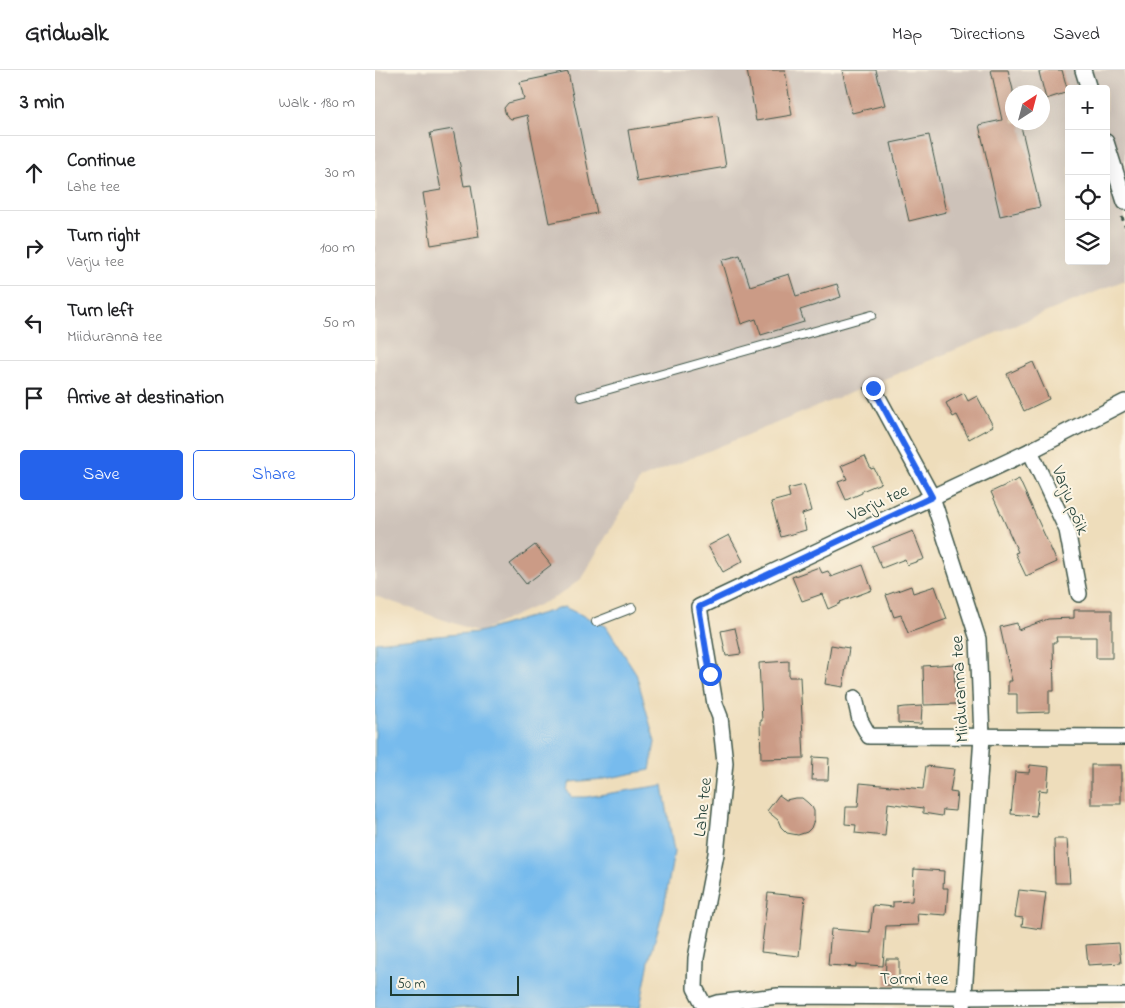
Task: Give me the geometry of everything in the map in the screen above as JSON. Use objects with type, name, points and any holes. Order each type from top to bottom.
[{"type":"street","points":[[1083,70],[1088,85]]},
{"type":"street","points":[[1110,155],[1125,202]]},
{"type":"street","name":"Miiduranna tee","points":[[873,388],[932,497],[978,640],[982,737],[963,1003]]},
{"type":"street","name":"Varju tee","points":[[699,607],[1030,451],[1125,402]]},
{"type":"street","name":"Varju põik","points":[[1030,451],[1067,530],[1079,594]]},
{"type":"street","name":"Lahe tee","points":[[699,607],[715,704],[720,717],[725,763],[716,854],[696,958],[695,988],[704,1008]]},
{"type":"street","points":[[855,698],[860,720],[869,736],[1125,737]]},
{"type":"street","name":"Tormi tee","points":[[704,1008],[717,1003],[779,996],[963,1003],[1125,996]]},
{"type":"lane","points":[[581,397],[872,315]]},
{"type":"lane","points":[[596,622],[633,608]]},
{"type":"shaded area","points":[[375,70],[1125,70],[1125,280],[640,479],[581,579],[558,596],[479,632],[375,596]]},
{"type":"water","points":[[564,607],[606,626],[636,673],[655,742],[650,770],[604,779],[570,782],[567,790],[571,797],[586,797],[663,785],[674,852],[664,908],[649,961],[640,1008],[375,1008],[375,642],[479,632]]},
{"type":"building","points":[[747,70],[785,70],[792,115],[756,121]]},
{"type":"building","points":[[842,70],[876,70],[885,105],[852,113]]},
{"type":"building","points":[[991,70],[1008,70],[1012,85],[1005,85],[1005,130],[1022,130],[1040,207],[1000,216],[979,125],[1002,120]]},
{"type":"building","points":[[1062,70],[1066,85],[1065,93],[1050,98],[1050,85],[1042,85],[1039,72]]},
{"type":"building","points":[[568,72],[597,213],[549,223],[527,115],[511,119],[506,115],[504,108],[508,103],[524,99],[520,82]]},
{"type":"building","points":[[718,116],[726,167],[637,182],[628,130]]},
{"type":"building","points":[[453,129],[464,186],[471,185],[479,237],[431,245],[423,193],[441,190],[430,133]]},
{"type":"building","points":[[929,135],[946,212],[909,221],[891,143]]},
{"type":"building","points":[[740,255],[750,286],[789,274],[796,296],[837,284],[841,297],[800,310],[804,322],[761,335],[756,319],[741,324],[722,260]]},
{"type":"building","points":[[1033,362],[1049,399],[1024,411],[1007,374]]},
{"type":"building","points":[[964,393],[968,401],[977,396],[993,426],[969,439],[957,415],[953,417],[946,403]]},
{"type":"building","points":[[865,456],[871,469],[874,468],[881,483],[846,500],[838,482],[847,479],[841,466]]},
{"type":"building","points":[[1019,479],[1057,562],[1026,576],[1015,553],[1018,552],[991,492]]},
{"type":"building","points":[[804,485],[811,511],[802,514],[806,530],[781,537],[771,502],[790,497],[788,489]]},
{"type":"building","points":[[913,531],[924,559],[907,565],[905,559],[882,568],[873,547]]},
{"type":"building","points":[[729,535],[743,561],[723,572],[708,546]]},
{"type":"building","points":[[535,545],[551,565],[526,584],[510,564]]},
{"type":"building","points":[[863,565],[872,590],[840,602],[828,609],[822,594],[802,601],[792,577],[819,567],[822,573],[828,571],[831,577]]},
{"type":"building","points":[[911,586],[913,593],[935,586],[947,619],[908,633],[901,615],[894,617],[886,595]]},
{"type":"building","points":[[1074,610],[1112,610],[1112,658],[1096,658],[1096,637],[1056,637],[1057,642],[1053,642],[1054,691],[1049,691],[1049,712],[1017,713],[1017,694],[1008,694],[1008,681],[1012,681],[1000,627],[1017,623],[1018,630],[1048,619],[1074,618]]},
{"type":"building","points":[[735,628],[741,654],[726,656],[721,631]]},
{"type":"building","points":[[831,645],[849,648],[843,687],[825,684]]},
{"type":"building","points":[[789,661],[789,677],[800,677],[804,758],[761,759],[760,721],[762,721],[759,663]]},
{"type":"building","points":[[954,664],[956,704],[924,705],[923,666]]},
{"type":"building","points":[[922,706],[921,724],[898,723],[898,708]]},
{"type":"building","points":[[813,757],[829,758],[828,780],[812,780]]},
{"type":"building","points":[[1030,765],[1049,767],[1047,791],[1039,790],[1036,816],[1011,814],[1015,772],[1029,773]]},
{"type":"building","points":[[1091,765],[1121,765],[1121,804],[1091,804]]},
{"type":"building","points":[[926,766],[954,769],[950,792],[957,793],[955,811],[943,810],[942,816],[923,813],[923,808],[888,803],[885,836],[855,833],[856,825],[845,824],[846,807],[858,807],[860,783],[923,789]]},
{"type":"building","points":[[779,795],[786,800],[802,798],[812,807],[814,820],[807,832],[798,835],[787,833],[781,827],[778,820],[767,811]]},
{"type":"building","points":[[1054,839],[1067,839],[1070,883],[1055,883]]},
{"type":"building","points":[[914,869],[944,871],[943,888],[948,888],[946,915],[917,913],[918,925],[886,926],[883,966],[856,964],[856,967],[828,965],[831,929],[870,932],[873,905],[893,907],[893,902],[912,901]]},
{"type":"building","points":[[1019,890],[1046,893],[1041,929],[1022,926],[1023,918],[1015,917]]},
{"type":"building","points":[[768,893],[805,897],[799,956],[761,952]]},
{"type":"building","points":[[1119,943],[1121,963],[1088,965],[1086,945]]},
{"type":"building","points":[[886,959],[899,959],[899,985],[885,985]]},
{"type":"route","points":[[710,674],[699,607],[932,497],[873,388]]}]
